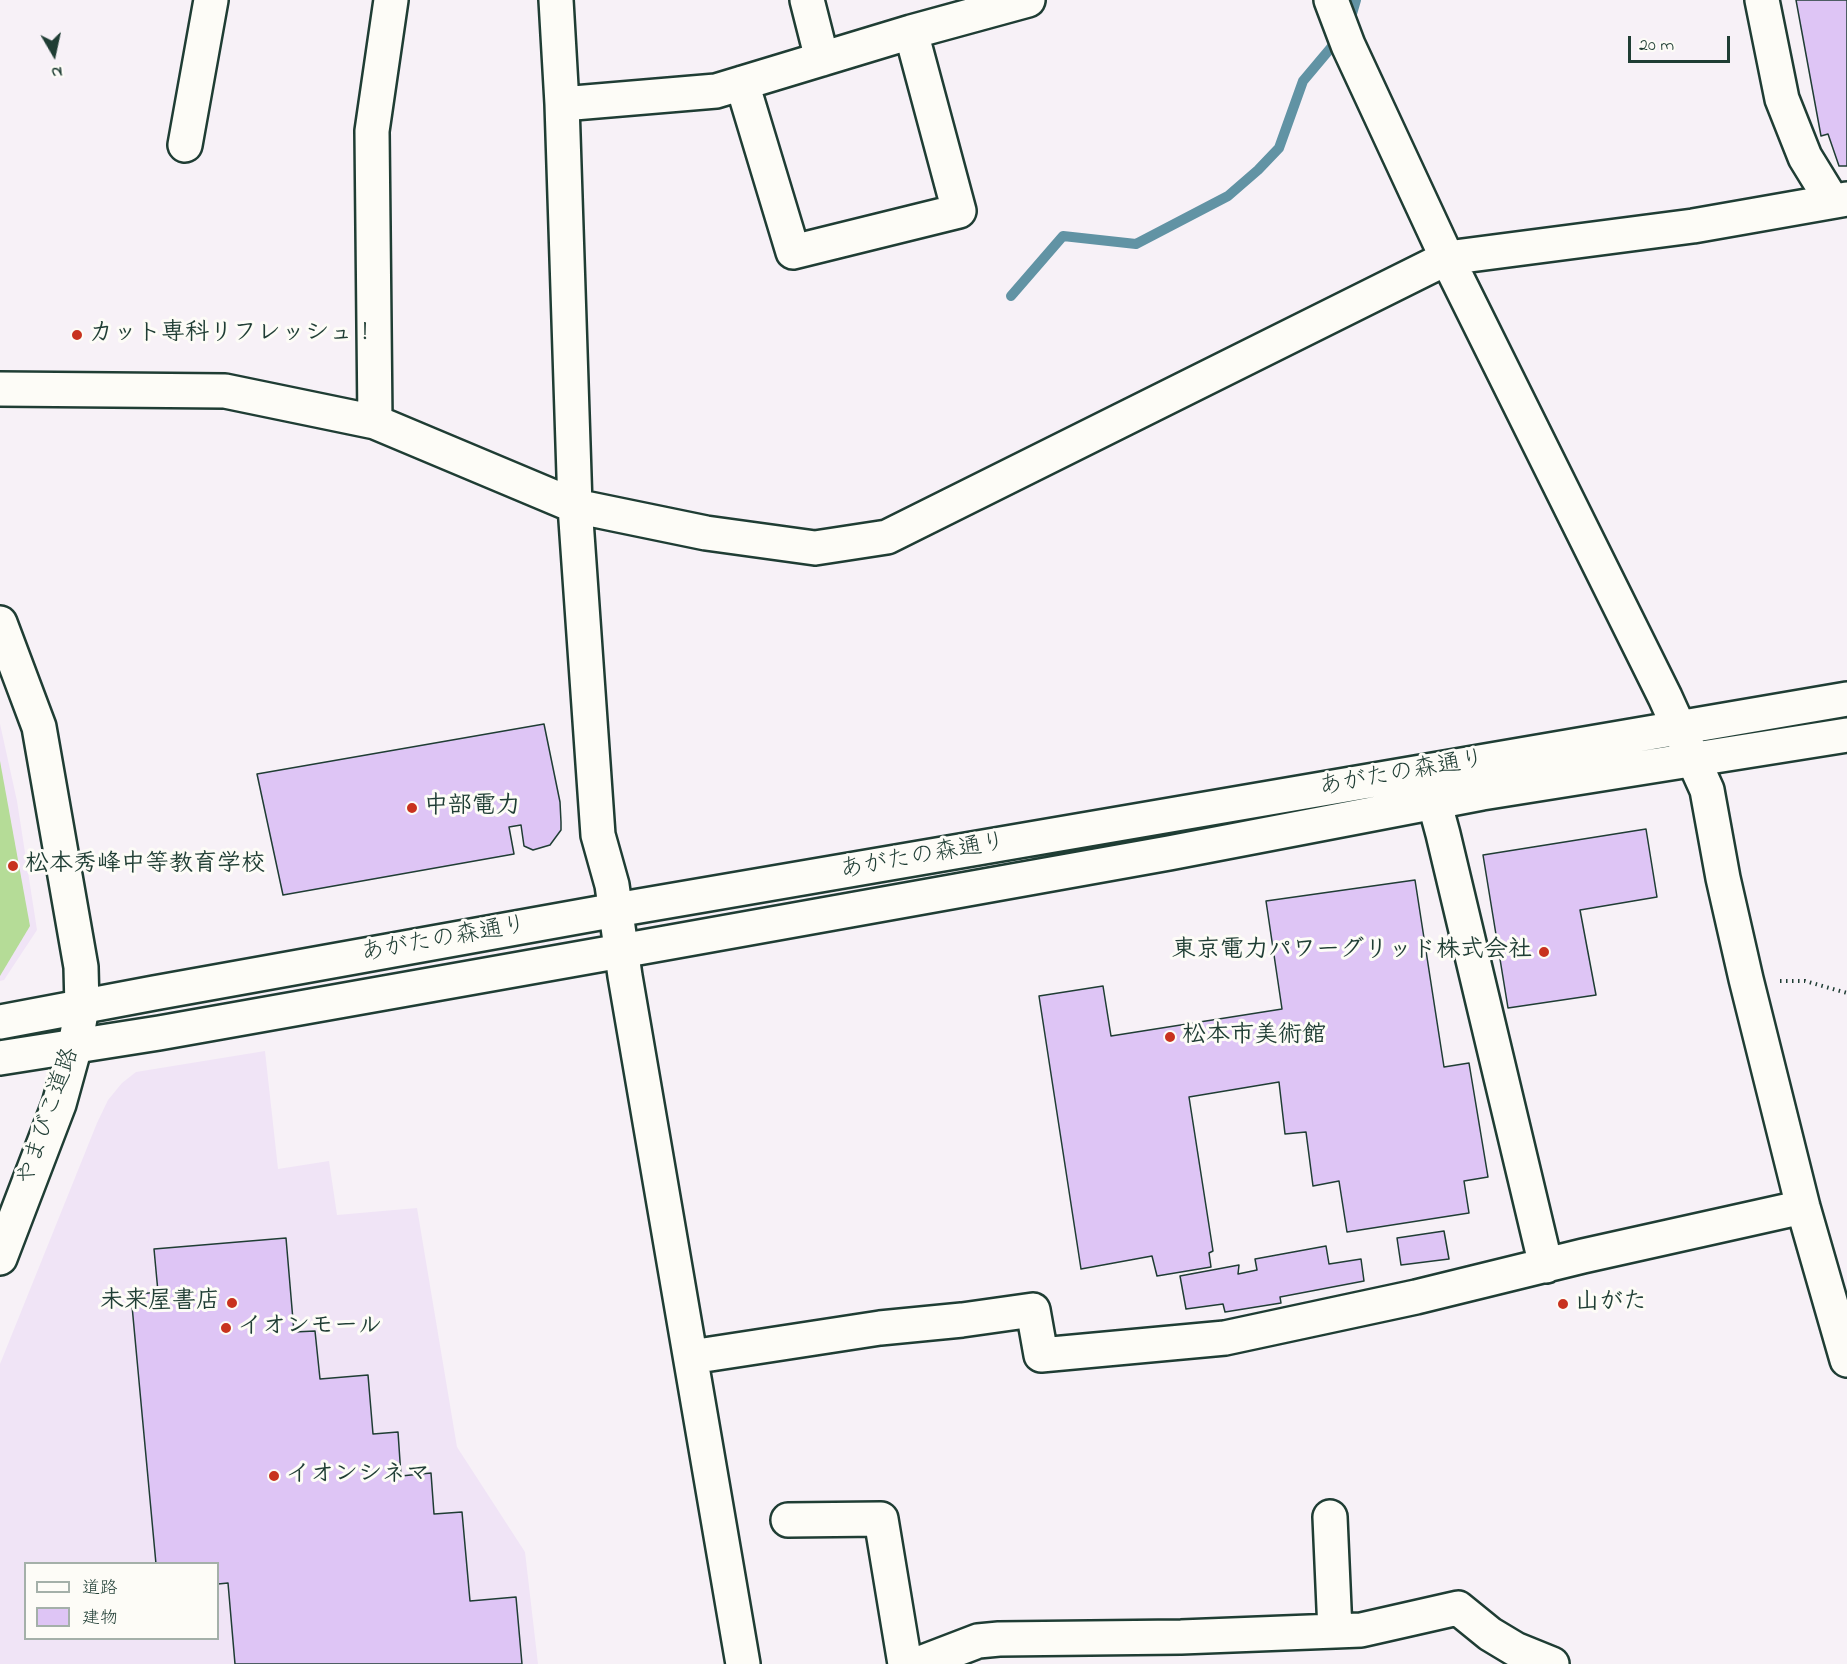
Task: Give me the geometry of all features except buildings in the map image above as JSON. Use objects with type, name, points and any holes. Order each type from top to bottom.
[{"type":"street","points":[[184,145],[211,0]]},
{"type":"street","points":[[375,422],[372,131],[392,0]]},
{"type":"street","points":[[556,0],[562,104],[575,506],[598,835],[612,885],[621,951],[743,1664]]},
{"type":"street","points":[[807,0],[822,59]]},
{"type":"street","points":[[562,104],[716,91],[911,32],[976,7],[1028,0]]},
{"type":"street","points":[[0,389],[225,391],[375,422],[575,506],[706,533],[815,548],[887,537],[1447,258],[1693,226],[1839,200],[1805,157],[1782,99],[1762,0]]},
{"type":"street","points":[[1339,22],[1447,258],[1707,790],[1723,878],[1746,979],[1803,1207],[1847,1360]]},
{"type":"street","points":[[742,83],[793,252],[959,211],[911,32]]},
{"type":"street","name":"やまびこ道路","points":[[0,623],[39,727],[81,966],[82,1007],[75,1047],[59,1104],[0,1258]]},
{"type":"street","name":"あがたの森通り","points":[[0,1022],[616,910],[1847,699]]},
{"type":"street","name":"あがたの森通り","points":[[0,1058],[75,1047],[621,951],[1169,853],[1434,802],[1847,735]]},
{"type":"street","points":[[1425,770],[1546,1266]]},
{"type":"street","points":[[691,1357],[880,1328],[1033,1310],[1041,1354],[1225,1338],[1416,1297],[1584,1256],[1803,1207]]},
{"type":"street","points":[[1330,1516],[1335,1631]]},
{"type":"street","points":[[788,1520],[881,1519],[905,1664]]},
{"type":"street","points":[[918,1664],[978,1641],[1181,1637],[1361,1630],[1458,1608],[1490,1634],[1515,1649],[1552,1664]]},
{"type":"path","points":[[1746,979],[1805,981],[1847,993]]},
{"type":"shaded area","name":"松本秀峰中等教育学校","points":[[0,724],[17,801],[37,930],[4,980],[0,981]]},
{"type":"shaded area","name":"イオンモール","points":[[265,1051],[278,1169],[329,1161],[337,1215],[417,1208],[457,1447],[525,1552],[538,1664],[0,1664],[0,1364],[97,1123],[108,1100],[122,1083],[136,1072]]},
{"type":"green space","name":"松本秀峰中等教育学校","points":[[0,761],[30,926],[0,976]]},
{"type":"waterway","points":[[1349,24],[1356,0]]},
{"type":"waterway","points":[[1011,296],[1063,236],[1136,244],[1228,196],[1279,148],[1303,81],[1340,37]]},
{"type":"place","name":"カット専科リフレッシュ！","points":[[77,335]]},
{"type":"place","name":"中部電力","points":[[412,808]]},
{"type":"place","name":"松本秀峰中等教育学校","points":[[13,866]]},
{"type":"place","name":"東京電力パワーグリッド株式会社","points":[[1544,952]]},
{"type":"place","name":"松本市美術館","points":[[1170,1037]]},
{"type":"place","name":"未来屋書店","points":[[232,1303]]},
{"type":"place","name":"山がた","points":[[1563,1304]]},
{"type":"place","name":"イオンモール","points":[[226,1328]]},
{"type":"place","name":"イオンシネマ","points":[[274,1476]]}]
